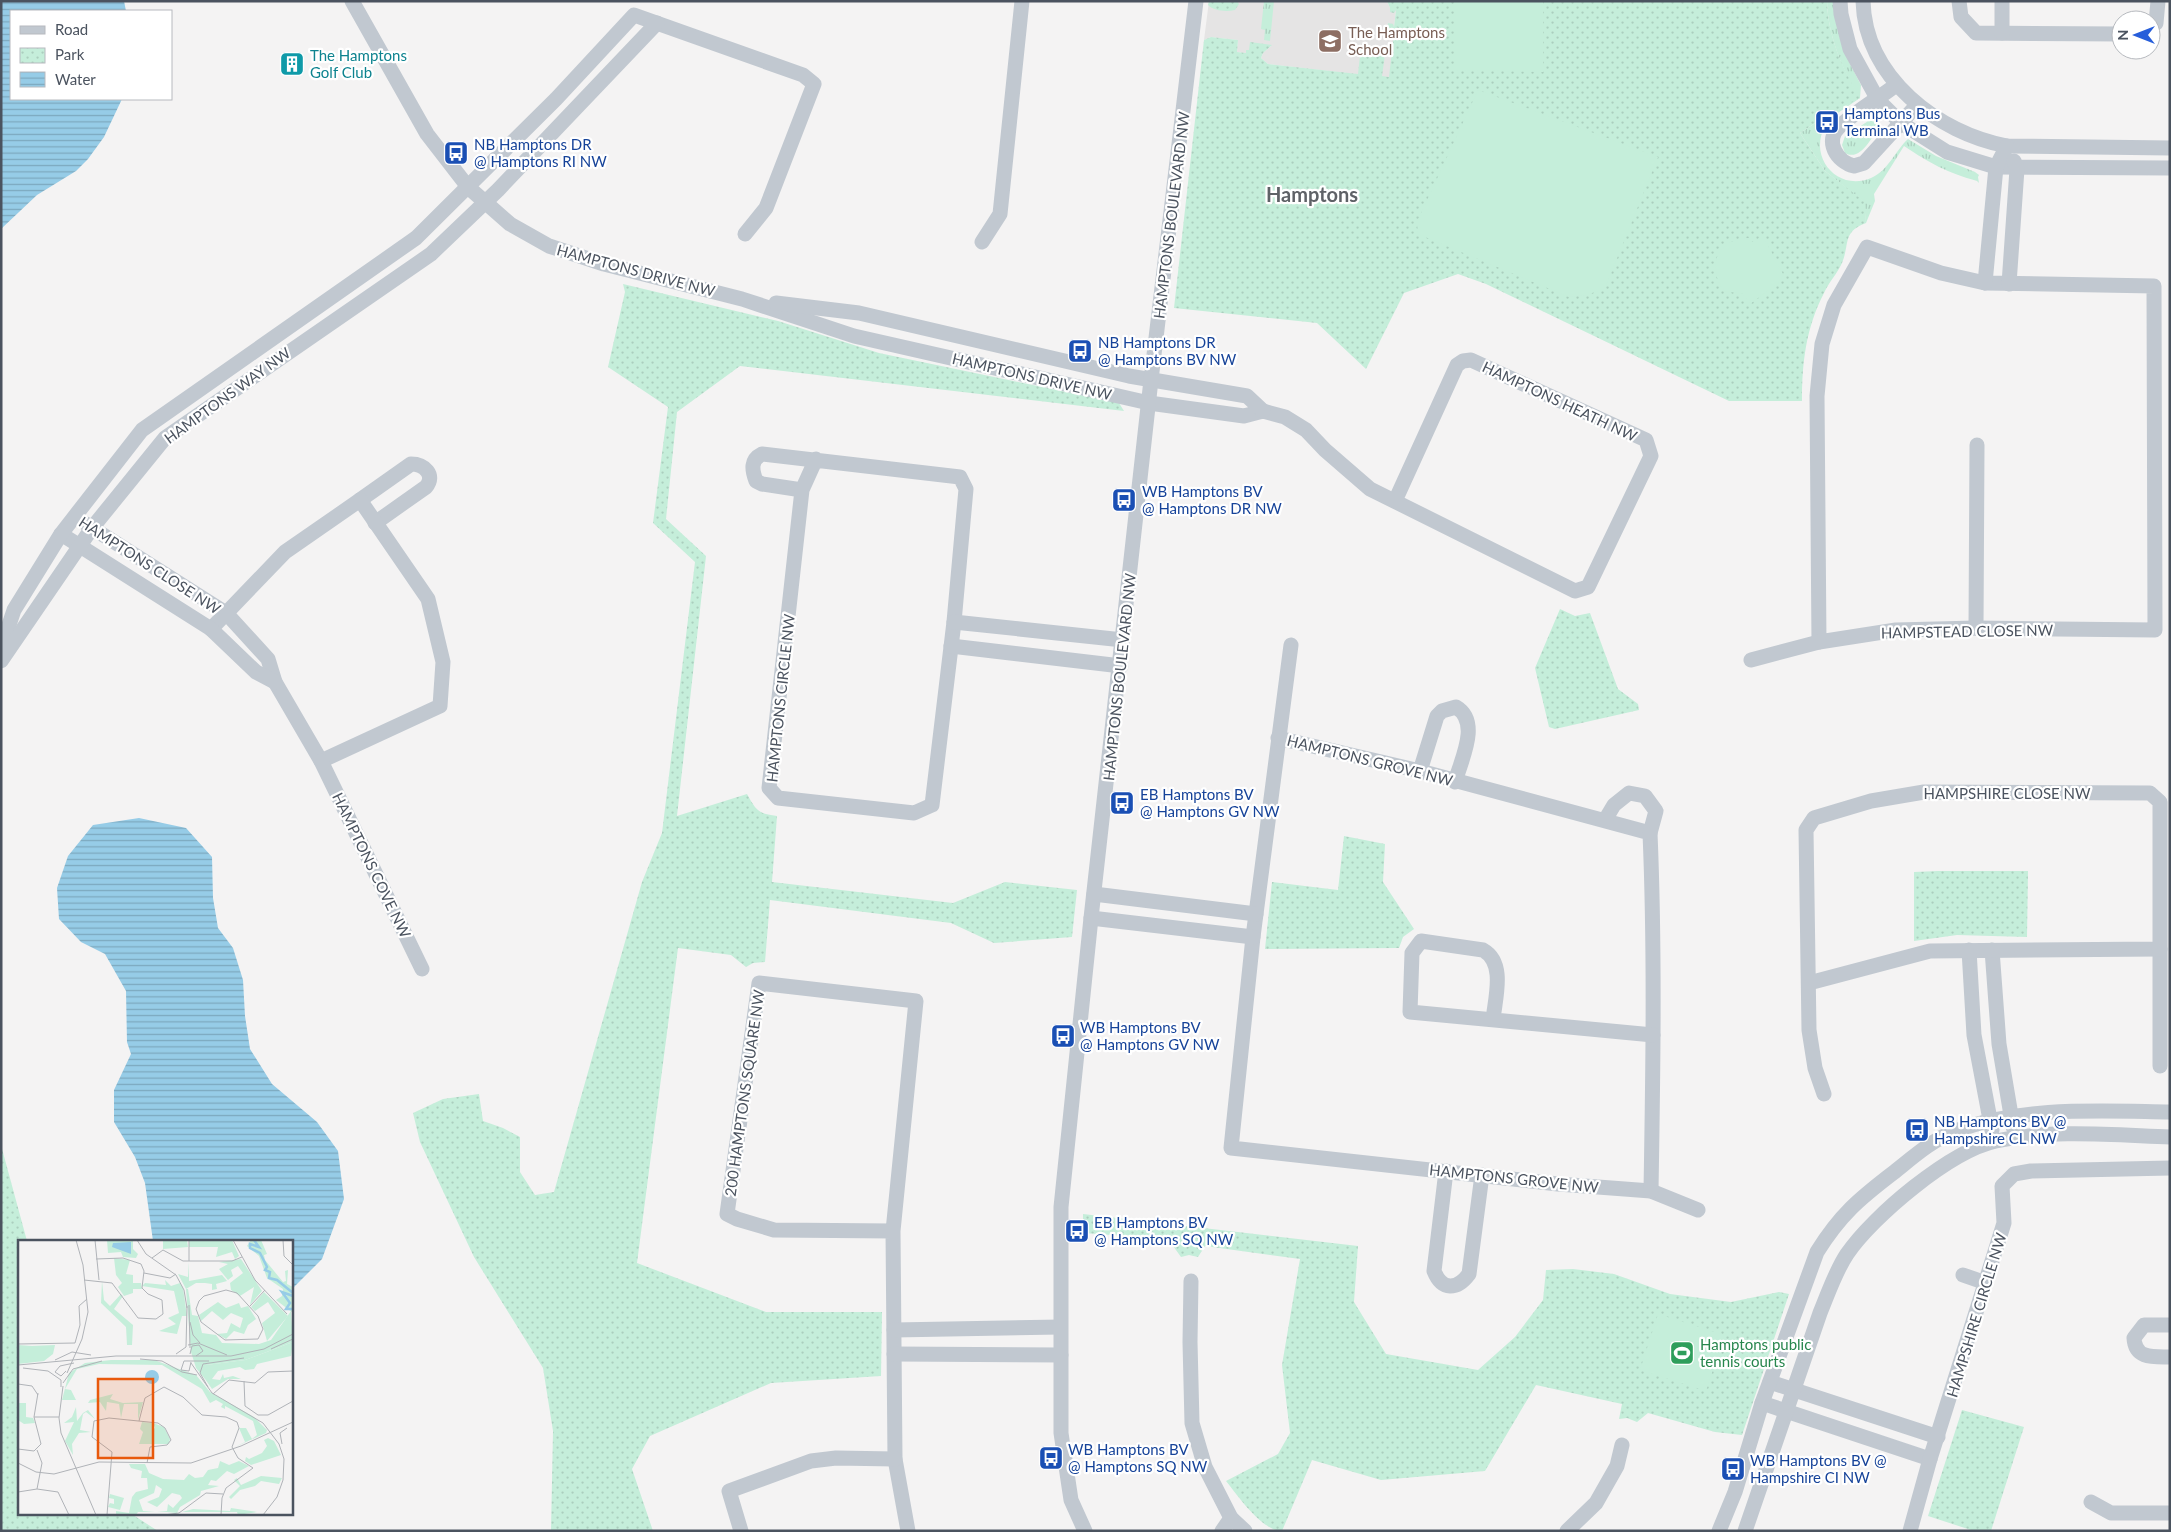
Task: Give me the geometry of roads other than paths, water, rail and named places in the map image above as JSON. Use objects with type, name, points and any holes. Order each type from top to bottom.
[{"type":"street","name":"HAMPTONS DRIVE NW","points":[[352,1],[427,134],[468,187],[510,224],[548,246],[604,264],[742,299],[854,336],[1149,403]]},
{"type":"street","points":[[982,242],[1000,214],[1022,1]]},
{"type":"street","name":"HAMPTONS BOULEVARD NW","points":[[1085,1531],[1071,1500],[1061,1433],[1061,1207],[1151,380],[1196,1]]},
{"type":"street","points":[[1840,1],[1841,14],[1850,49],[1878,100],[1901,123],[1946,152],[1996,167],[2170,168]]},
{"type":"street","points":[[1863,1],[1863,11],[1872,46],[1896,84],[1917,105],[1953,128],[1990,142],[2007,146],[2170,148]]},
{"type":"street","points":[[1959,1],[1961,17],[1976,32],[2111,34]]},
{"type":"street","points":[[2002,1],[2002,33]]},
{"type":"street","name":"HAMPTONS WAY NW","points":[[1,649],[14,610],[61,534],[142,430],[416,238],[556,99],[634,15],[657,24],[485,203],[431,254],[267,365],[164,438],[92,528],[81,547],[1,661]]},
{"type":"street","points":[[657,24],[803,75],[814,84],[766,208],[745,234]]},
{"type":"street","points":[[1896,84],[1878,100],[1837,128],[1833,143],[1834,151],[1838,158],[1854,166],[1864,163],[1917,105]]},
{"type":"street","points":[[556,99],[572,114]]},
{"type":"street","points":[[1985,283],[1996,167],[2007,146]]},
{"type":"street","points":[[2007,146],[2017,168],[2009,284]]},
{"type":"street","name":"HAMPSTEAD CLOSE NW","points":[[1867,247],[1941,273],[1985,283],[2009,284],[2154,286],[2155,630],[1976,628],[1896,630],[1819,642],[1817,396],[1822,344],[1834,304],[1867,247]]},
{"type":"street","name":"HAMPTONS DRIVE NW","points":[[742,299],[858,313],[1151,380]]},
{"type":"street","points":[[257,350],[267,365]]},
{"type":"street","name":"HAMPTONS HEATH NW","points":[[1151,380],[1247,396],[1263,411],[1286,417],[1306,430],[1356,479],[1370,490],[1570,590],[1588,587],[1652,456],[1646,440],[1471,360],[1462,361],[1457,365],[1394,501]]},
{"type":"street","name":"HAMPTONS HEATH NW","points":[[1149,403],[1244,416],[1263,411]]},
{"type":"street","points":[[1976,628],[1977,445]]},
{"type":"street","name":"HAMPTONS CIRCLE NW","points":[[802,490],[762,484],[756,481],[753,464],[757,456],[762,454],[816,459],[960,477],[966,490],[954,622],[932,805],[914,813],[778,798],[769,788],[802,490],[816,459]]},
{"type":"street","name":"HAMPTONS CLOSE NW","points":[[211,629],[285,552],[411,464],[422,466],[430,475],[430,481],[426,487],[375,523]]},
{"type":"street","points":[[321,761],[440,706],[444,662],[428,599],[360,500]]},
{"type":"street","name":"HAMPTONS CLOSE NW","points":[[74,516],[226,613],[268,659],[275,682],[321,761]]},
{"type":"street","name":"HAMPTONS CLOSE NW","points":[[61,534],[211,629],[256,672],[275,682]]},
{"type":"street","points":[[954,622],[1123,640]]},
{"type":"street","points":[[1751,660],[1819,642]]},
{"type":"street","points":[[1278,738],[1291,645]]},
{"type":"street","points":[[951,646],[1121,666]]},
{"type":"street","points":[[1420,771],[1437,716],[1442,711],[1456,707],[1462,711],[1468,721],[1469,730],[1455,782]]},
{"type":"street","name":"HAMPTONS GROVE NW","points":[[1650,833],[1455,782],[1420,771],[1278,738],[1253,936],[1231,1148],[1651,1191],[1698,1210]]},
{"type":"street","name":"HAMPTONS COVE NW","points":[[321,761],[422,969]]},
{"type":"street","name":"HAMPSHIRE CLOSE NW","points":[[1824,1094],[1815,1068],[1809,1030],[1806,830],[1814,818],[1871,802],[1924,792],[2150,793],[2160,802],[2160,1066]]},
{"type":"street","points":[[1605,820],[1614,805],[1629,793],[1644,796],[1656,811],[1650,833],[1653,903],[1651,1191]]},
{"type":"street","points":[[1094,894],[1256,914]]},
{"type":"street","points":[[1091,918],[1253,936]]},
{"type":"street","points":[[1493,1020],[1497,971],[1490,954],[1483,950],[1421,941],[1412,953],[1410,1012],[1493,1020],[1653,1035]]},
{"type":"street","points":[[1809,983],[1930,951],[2160,949]]},
{"type":"street","points":[[1969,950],[1974,1035],[1994,1141]]},
{"type":"street","points":[[1992,950],[1998,1044],[2015,1138]]},
{"type":"street","name":"200 HAMPTONS SQUARE NW","points":[[893,1231],[774,1230],[737,1219],[727,1214],[759,983],[916,1001],[893,1231],[895,1458],[908,1531]]},
{"type":"street","points":[[1719,1531],[1735,1492],[1762,1403],[1817,1252],[1831,1229],[1858,1200],[1926,1147],[1954,1131],[2010,1117],[2098,1110],[2170,1112]]},
{"type":"street","points":[[1745,1531],[1820,1313],[1846,1255],[1877,1219],[1909,1192],[1972,1149],[1994,1141],[2079,1134],[2170,1138]]},
{"type":"street","name":"HAMPSHIRE CIRCLE NW","points":[[1910,1531],[1930,1458],[2004,1223],[2002,1186],[2014,1174],[2031,1171],[2170,1168]]},
{"type":"street","points":[[1446,1171],[1434,1271],[1437,1279],[1449,1286],[1456,1286],[1463,1282],[1469,1274],[1482,1175]]},
{"type":"street","points":[[1963,1275],[1986,1283]]},
{"type":"street","points":[[1191,1282],[1192,1423],[1205,1467],[1231,1518],[1245,1531]]},
{"type":"street","points":[[2170,1325],[2144,1325],[2134,1338],[2137,1351],[2145,1357],[2170,1357]]},
{"type":"street","points":[[894,1330],[1060,1326]]},
{"type":"street","points":[[894,1354],[1061,1355]]},
{"type":"street","points":[[1770,1382],[1938,1437]]},
{"type":"street","points":[[1762,1403],[1930,1458]]},
{"type":"street","points":[[1568,1531],[1596,1503],[1617,1466],[1622,1445]]},
{"type":"street","points":[[741,1531],[729,1491],[811,1461],[836,1458],[895,1458]]},
{"type":"street","points":[[2091,1502],[2111,1513],[2170,1513]]},
{"type":"street","points":[[1222,1531],[1231,1518]]},
{"type":"water","points":[[1,1],[124,1],[126,10],[10,10],[10,100],[122,100],[104,137],[88,159],[76,171],[37,195],[1,229]]},
{"type":"water","points":[[139,818],[186,828],[212,857],[213,898],[218,928],[233,948],[243,980],[245,1016],[250,1049],[272,1084],[317,1122],[338,1151],[344,1199],[322,1259],[292,1289],[292,1240],[153,1240],[145,1183],[135,1157],[114,1122],[114,1090],[131,1054],[127,1042],[126,991],[105,954],[81,942],[59,919],[57,888],[68,856],[93,825]]},
{"type":"place","name":"The Hamptons School","points":[[1330,41]]},
{"type":"place","name":"The Hamptons Golf Club","points":[[292,64]]},
{"type":"place","name":"Hamptons Bus Terminal WB","points":[[1827,122]]},
{"type":"place","name":"NB Hamptons DR @ Hamptons RI NW","points":[[456,153]]},
{"type":"place","name":"NB Hamptons DR @ Hamptons BV NW","points":[[1080,351]]},
{"type":"place","name":"WB Hamptons BV @ Hamptons DR NW","points":[[1124,500]]},
{"type":"place","name":"EB Hamptons BV @ Hamptons GV NW","points":[[1122,803]]},
{"type":"place","name":"WB Hamptons BV @ Hamptons GV NW","points":[[1063,1036]]},
{"type":"place","name":"NB Hamptons BV @ Hampshire CL NW","points":[[1917,1130]]},
{"type":"place","name":"EB Hamptons BV @ Hamptons SQ NW","points":[[1077,1231]]},
{"type":"place","name":"Hamptons public tennis courts","points":[[1682,1353]]},
{"type":"place","name":"WB Hamptons BV @ Hamptons SQ NW","points":[[1051,1458]]},
{"type":"place","name":"WB Hamptons BV @ Hampshire CI NW","points":[[1733,1469]]},
{"type":"district","name":"Hamptons","points":[[1312,194]]}]
